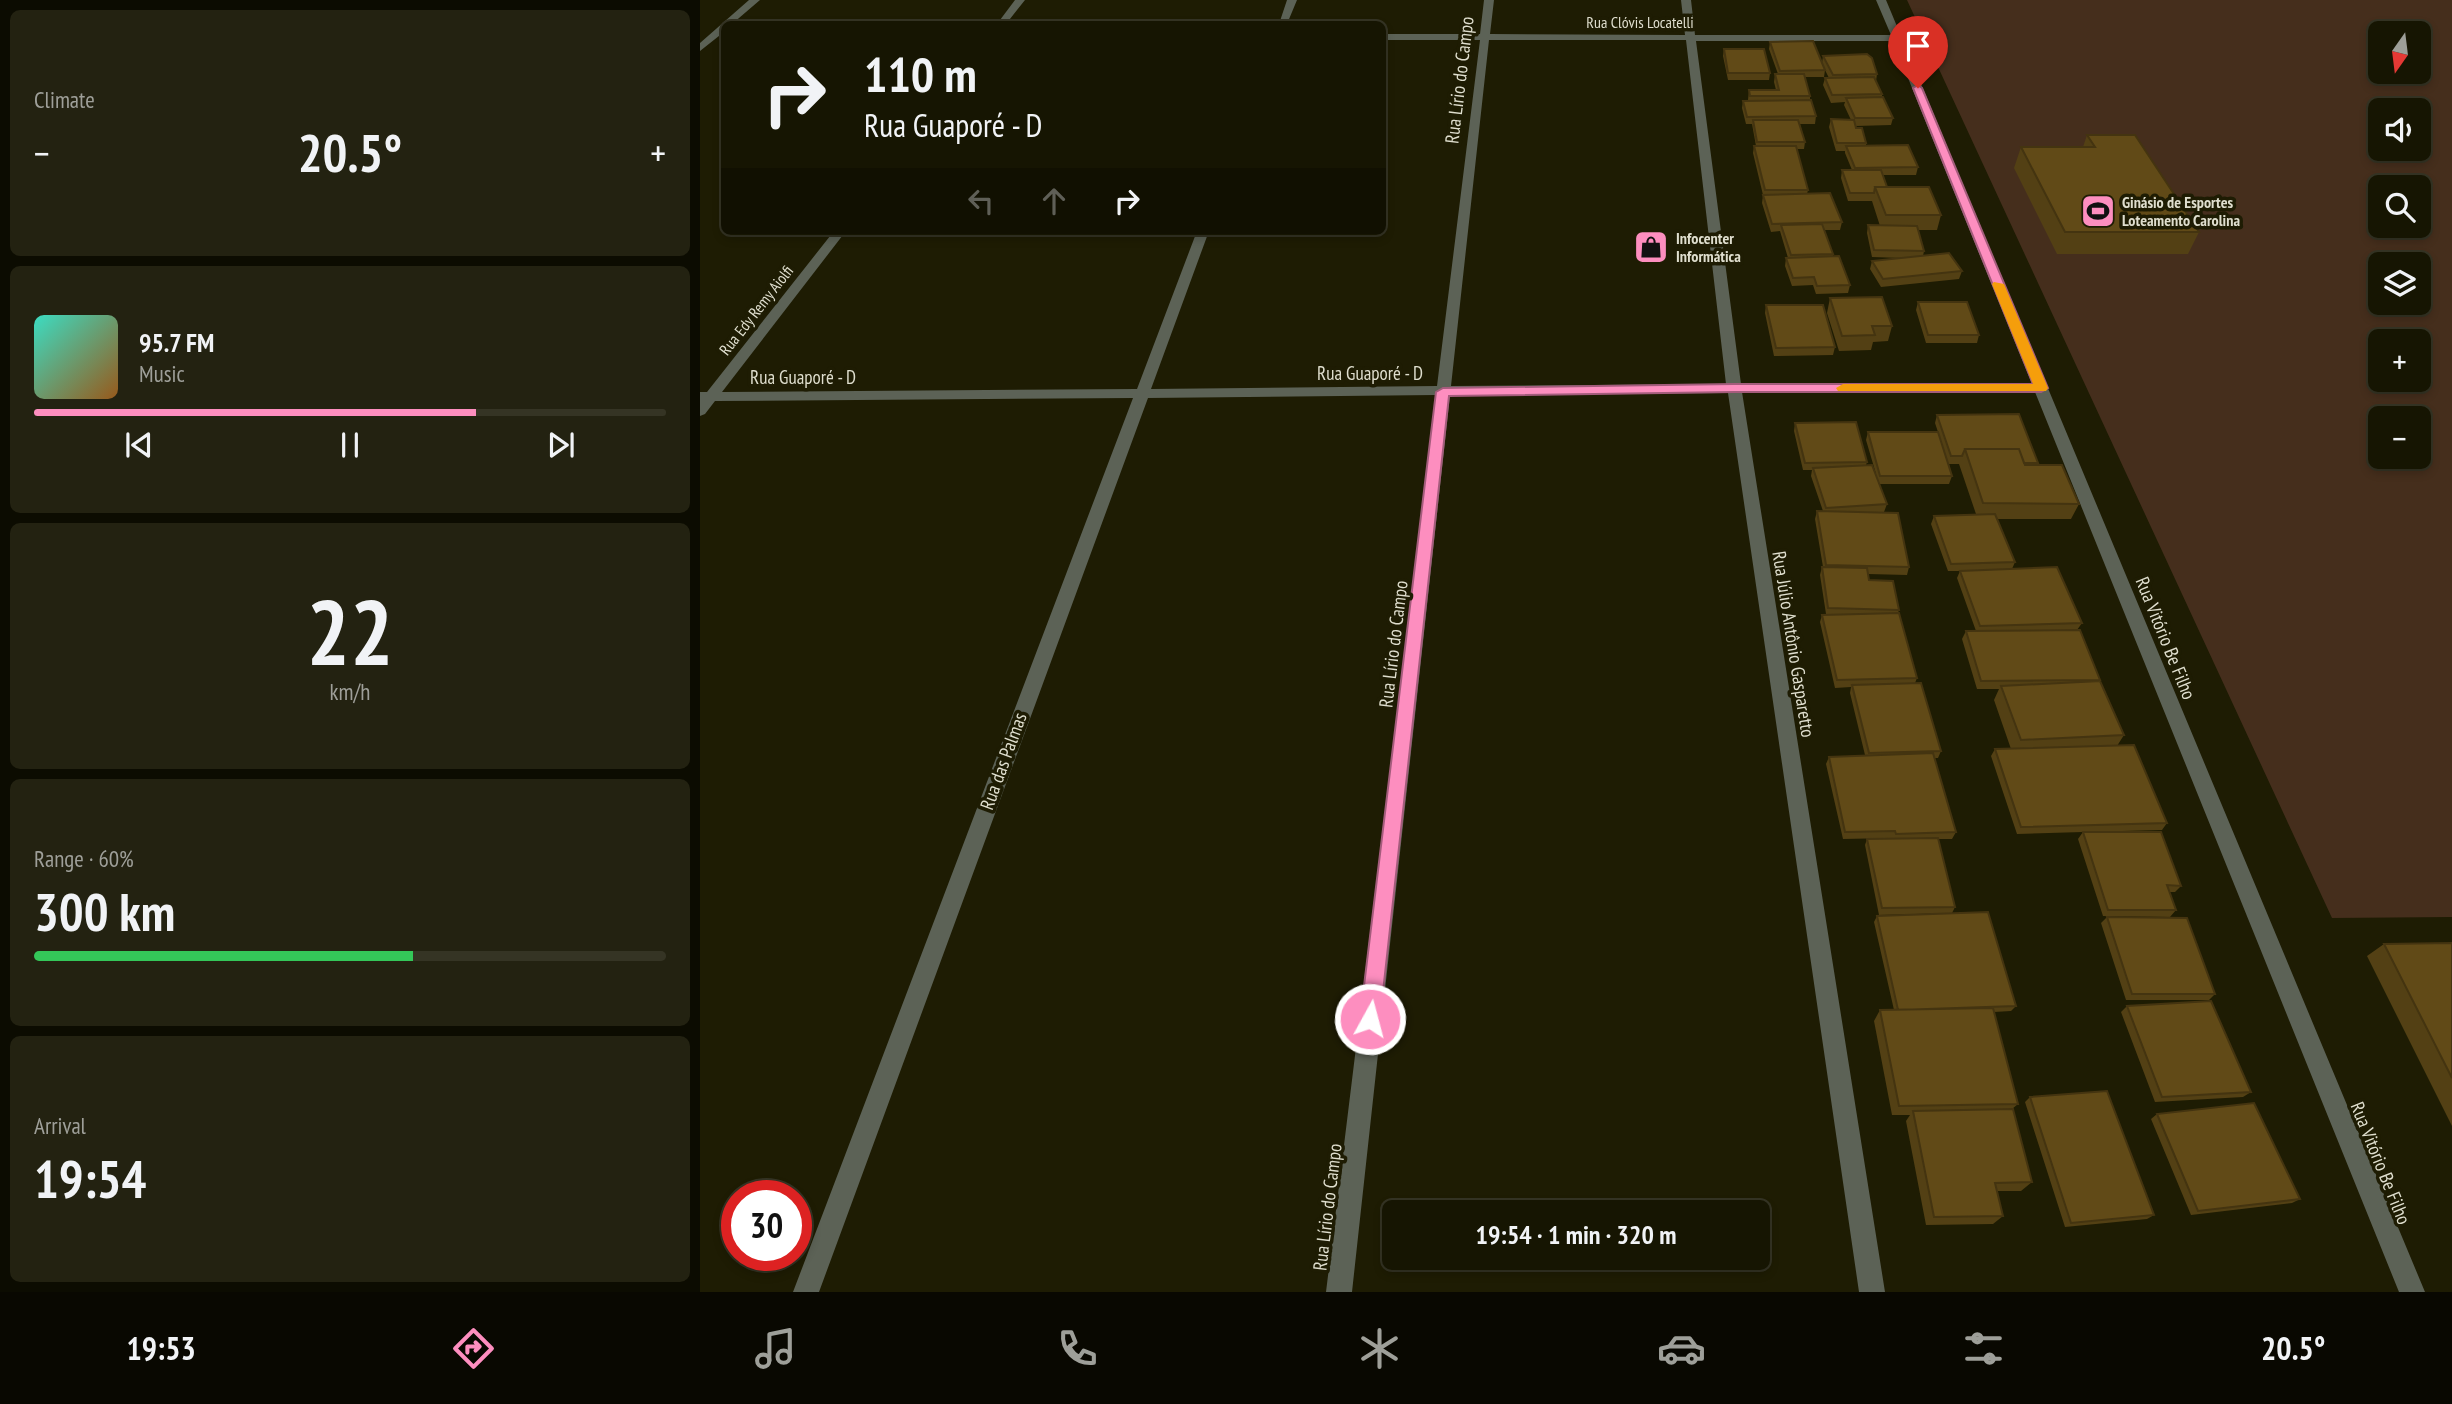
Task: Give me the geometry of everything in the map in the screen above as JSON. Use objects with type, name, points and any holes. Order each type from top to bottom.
[{"type":"street","points":[[732,21],[755,0]]},
{"type":"street","points":[[1003,21],[1020,0]]},
{"type":"street","points":[[1284,21],[1292,0]]},
{"type":"street","name":"Rua Lírio do Campo","points":[[1339,1292],[1489,0]]},
{"type":"street","name":"Rua Júlio Antônio Gasparetto","points":[[1686,0],[1734,388],[1872,1292]]},
{"type":"street","name":"Rua Vitório Be Filho","points":[[1881,0],[2412,1292]]},
{"type":"street","points":[[700,36],[719,36]]},
{"type":"street","points":[[700,48],[719,36]]},
{"type":"street","name":"Rua Clóvis Locatelli","points":[[1386,37],[1897,38]]},
{"type":"street","name":"Rua Edy Remy Aiolfi","points":[[700,411],[706,397],[837,235]]},
{"type":"street","name":"Rua das Palmas","points":[[806,1292],[1201,235]]},
{"type":"street","name":"Rua Guaporé - D","points":[[706,397],[2041,388]]},
{"type":"shaded area","points":[[1907,0],[2452,0],[2452,917],[2332,918]]},
{"type":"building","points":[[1813,41],[1825,70],[1780,71],[1770,42]]},
{"type":"building","points":[[1724,49],[1764,49],[1770,73],[1728,73]]},
{"type":"building","points":[[1867,54],[1872,58],[1877,74],[1833,75],[1823,56]]},
{"type":"building","points":[[1775,74],[1804,74],[1810,96],[1750,96],[1749,90],[1779,90]]},
{"type":"building","points":[[1874,77],[1882,94],[1832,95],[1825,78]]},
{"type":"building","points":[[1883,97],[1893,118],[1855,118],[1846,98]]},
{"type":"building","points":[[1811,100],[1816,116],[1747,117],[1743,101]]},
{"type":"building","points":[[1831,119],[1854,120],[1856,128],[1862,128],[1866,143],[1837,143]]},
{"type":"building","points":[[1753,120],[1798,120],[1805,142],[1757,142]]},
{"type":"building","name":"Ginásio de Esportes Loteamento Carolina","points":[[2087,135],[2135,135],[2199,232],[2065,232],[2021,147],[2095,147]]},
{"type":"building","points":[[1908,145],[1918,167],[1855,168],[1846,146]]},
{"type":"building","points":[[1754,146],[1796,146],[1808,190],[1765,190]]},
{"type":"building","points":[[1842,170],[1881,170],[1887,187],[1875,187],[1874,193],[1850,193]]},
{"type":"building","points":[[1875,187],[1929,187],[1941,215],[1886,215]]},
{"type":"building","points":[[1830,193],[1842,222],[1772,224],[1763,195]]},
{"type":"building","points":[[1822,224],[1833,254],[1791,255],[1781,225]]},
{"type":"building","points":[[1868,225],[1917,226],[1924,251],[1874,250]]},
{"type":"building","points":[[1949,253],[1962,271],[1883,279],[1872,261]]},
{"type":"building","points":[[1839,256],[1850,285],[1817,286],[1814,277],[1793,278],[1786,258]]},
{"type":"building","points":[[1882,297],[1892,326],[1872,326],[1875,335],[1842,336],[1830,298]]},
{"type":"building","points":[[1918,302],[1967,302],[1979,335],[1928,335]]},
{"type":"building","points":[[1766,305],[1823,305],[1835,347],[1776,348]]},
{"type":"building","points":[[2019,414],[2038,463],[2024,463],[2019,449],[1965,449],[1962,456],[1951,456],[1937,415]]},
{"type":"building","points":[[1856,422],[1867,462],[1805,463],[1795,423]]},
{"type":"building","points":[[1868,432],[1938,432],[1952,476],[1880,476]]},
{"type":"building","points":[[1965,449],[2019,449],[2025,465],[2062,465],[2079,504],[1983,503]]},
{"type":"building","points":[[1872,465],[1887,504],[1826,508],[1813,468]]},
{"type":"building","points":[[1817,511],[1898,513],[1909,567],[1826,565]]},
{"type":"building","points":[[1995,514],[2015,562],[1951,564],[1934,516]]},
{"type":"building","points":[[1822,567],[1867,568],[1869,580],[1893,581],[1899,610],[1828,608]]},
{"type":"building","points":[[2057,567],[2082,623],[1980,626],[1960,571]]},
{"type":"building","points":[[1899,613],[1917,678],[1837,680],[1822,615]]},
{"type":"building","points":[[2080,630],[2100,680],[1981,681],[1966,631]]},
{"type":"building","points":[[2100,681],[2124,735],[2021,740],[2001,686]]},
{"type":"building","points":[[1921,683],[1941,751],[1869,753],[1852,685]]},
{"type":"building","points":[[2134,745],[2167,823],[2021,827],[1995,749]]},
{"type":"building","points":[[1933,753],[1956,832],[1845,832],[1829,757]]},
{"type":"building","points":[[2083,832],[2161,832],[2181,886],[2167,885],[2176,910],[2108,910]]},
{"type":"building","points":[[1938,838],[1955,907],[1882,908],[1867,839]]},
{"type":"building","points":[[1988,912],[2016,1006],[1898,1010],[1877,916]]},
{"type":"building","points":[[2107,917],[2187,918],[2215,994],[2132,994]]},
{"type":"building","points":[[2452,943],[2452,1078],[2384,944]]},
{"type":"building","points":[[2211,1001],[2251,1092],[2162,1097],[2127,1006]]},
{"type":"building","points":[[1993,1008],[2018,1104],[1899,1106],[1880,1010]]},
{"type":"building","points":[[2107,1091],[2154,1215],[2071,1223],[2030,1097]]},
{"type":"building","points":[[2254,1103],[2300,1199],[2198,1211],[2157,1114]]},
{"type":"building","points":[[2013,1109],[2032,1182],[1995,1183],[2003,1216],[1934,1217],[1913,1111]]},
{"type":"slow traffic","points":[[1843,388],[2041,388],[1998,284]]},
{"type":"place","name":"Ginásio de Esportes Loteamento Carolina","points":[[2098,211]]},
{"type":"place","name":"Infocenter Informática","points":[[1651,247]]},
{"type":"route","points":[[1370,1019],[1443,392],[2041,388],[1918,88]]}]
